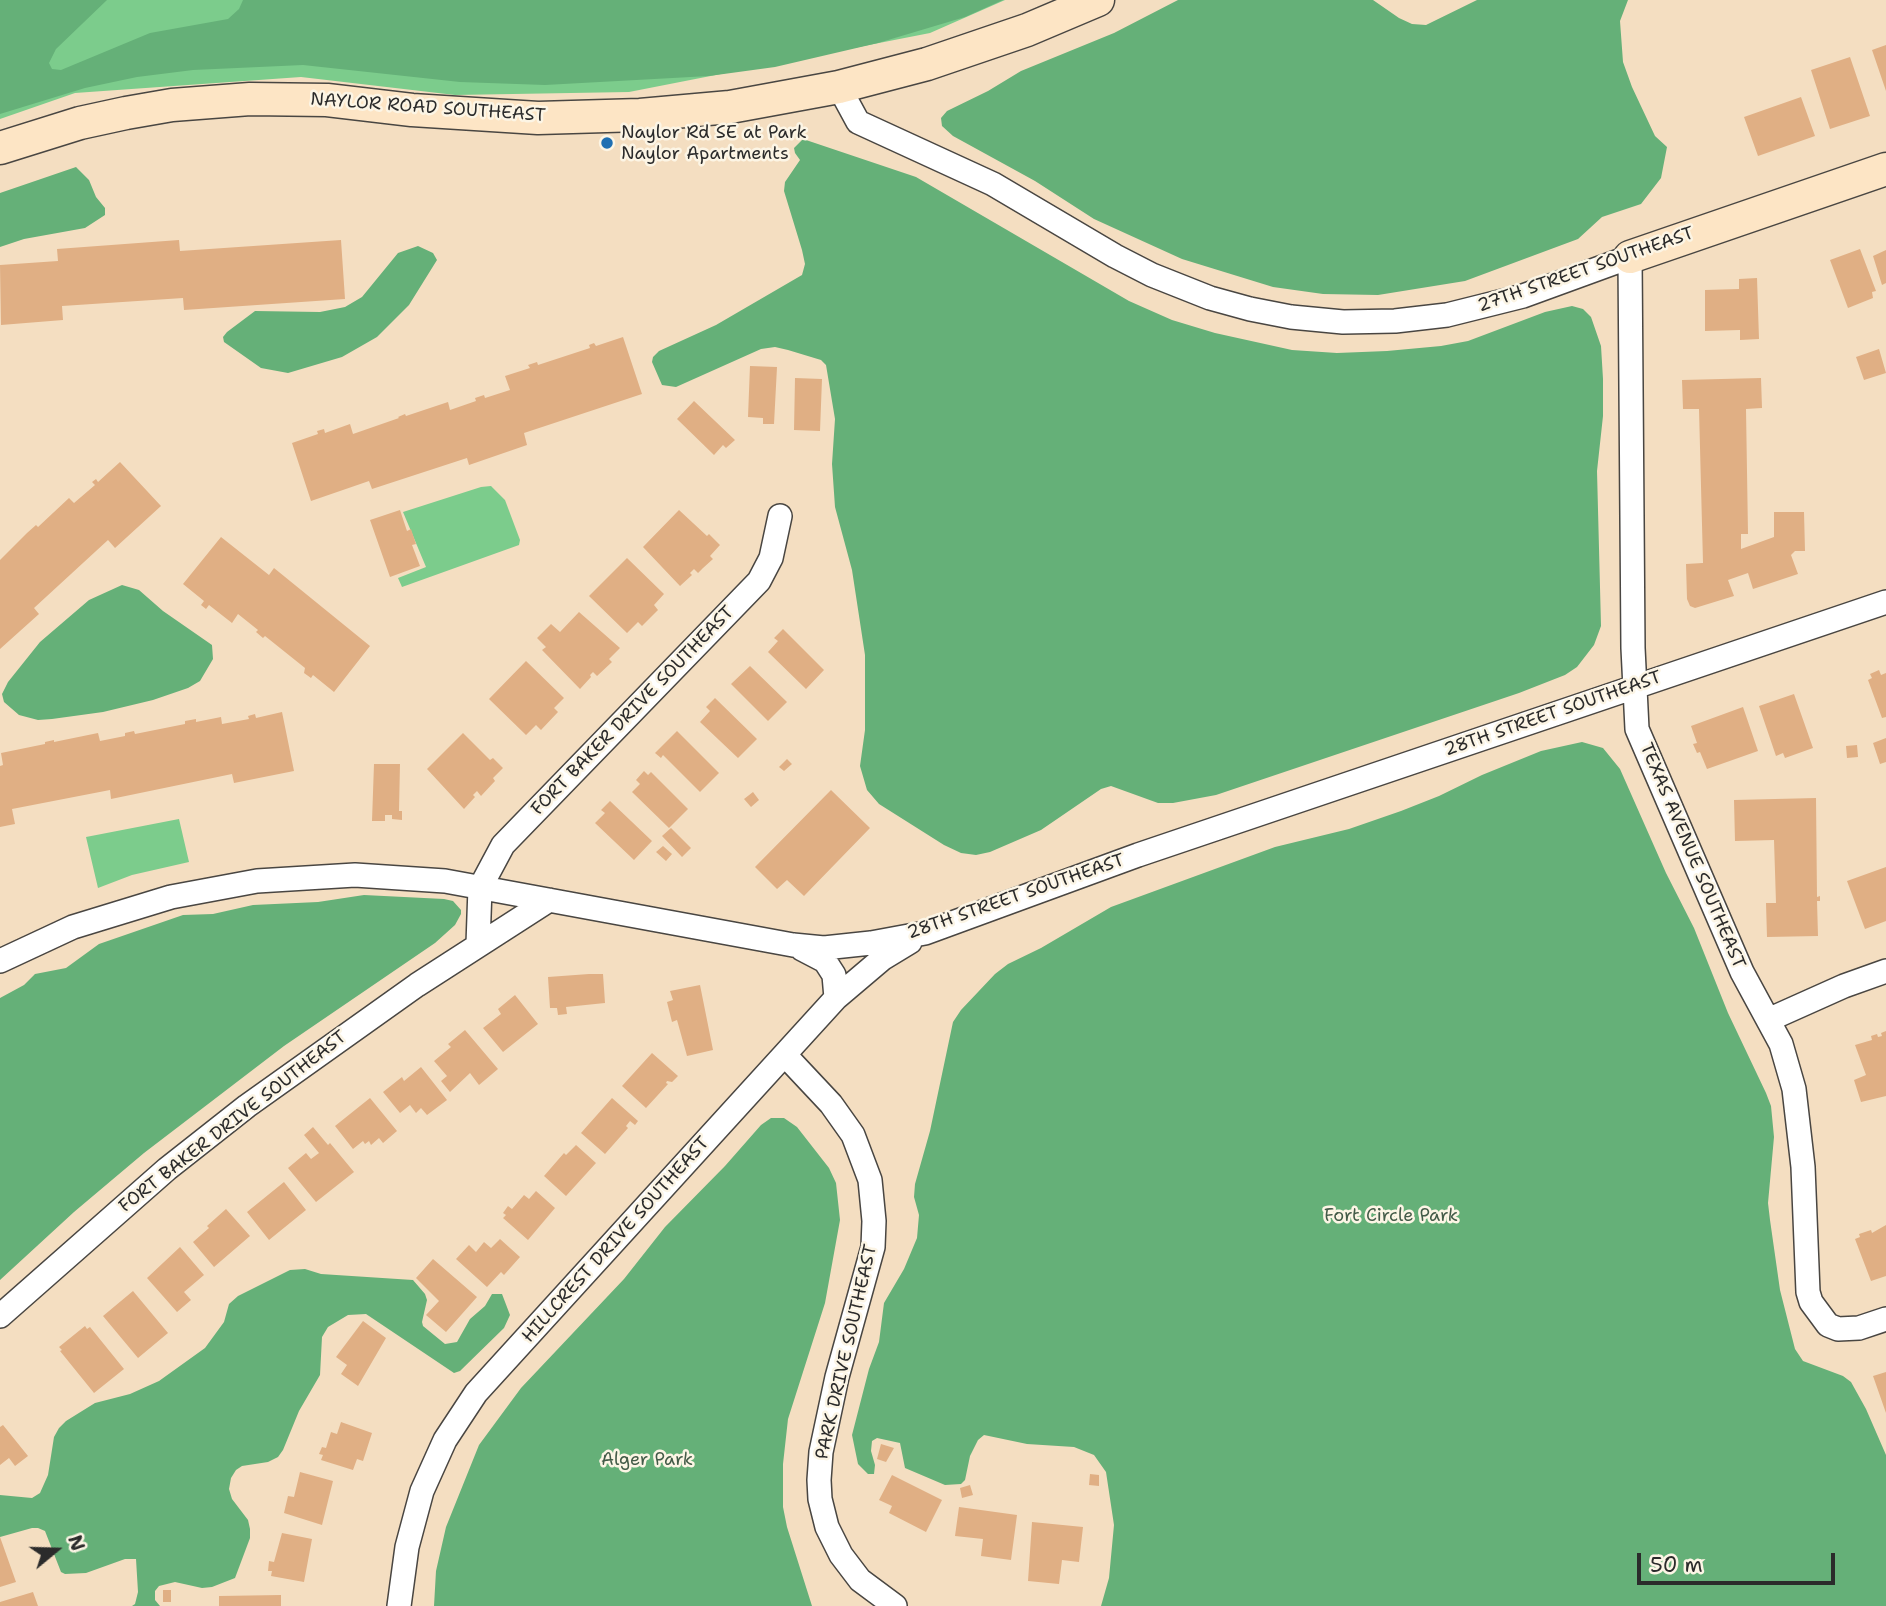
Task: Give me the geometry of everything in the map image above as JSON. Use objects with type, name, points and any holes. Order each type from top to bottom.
[{"type":"street","name":"NAYLOR ROAD SOUTHEAST","points":[[0,148],[103,117],[211,101],[288,98],[327,100],[453,113],[538,118],[595,117],[718,108],[839,87],[902,71],[977,48],[1098,0]]},
{"type":"street","name":"27TH STREET SOUTHEAST","points":[[839,87],[858,122],[993,184],[1152,275],[1210,298],[1291,317],[1395,321],[1447,315],[1523,296],[1886,169]]},
{"type":"street","name":"TEXAS AVENUE SOUTHEAST","points":[[1630,257],[1634,687],[1637,729],[1742,972],[1782,1044],[1794,1089],[1803,1167],[1808,1292],[1811,1302],[1828,1325],[1848,1330],[1886,1318]]},
{"type":"street","name":"FORT BAKER DRIVE SOUTHEAST","points":[[478,944],[480,888],[503,845],[759,581],[771,558],[780,516]]},
{"type":"street","name":"28TH STREET SOUTHEAST","points":[[0,961],[87,922],[172,897],[225,886],[301,877],[355,875],[407,877],[480,888],[793,945],[824,948],[925,933],[1151,851],[1886,603]]},
{"type":"street","name":"FORT BAKER DRIVE SOUTHEAST","points":[[0,1316],[158,1177],[247,1106],[373,1014],[549,900]]},
{"type":"street","name":"HILLCREST DRIVE SOUTHEAST","points":[[399,1606],[407,1546],[422,1491],[441,1449],[465,1409],[488,1379],[836,998],[882,959],[925,933]]},
{"type":"street","points":[[793,945],[825,961],[834,975],[836,998]]},
{"type":"street","points":[[1768,1020],[1844,986],[1886,971]]},
{"type":"street","name":"PARK DRIVE SOUTHEAST","points":[[785,1055],[831,1104],[853,1135],[870,1180],[874,1221],[873,1247],[837,1377],[821,1452],[820,1499],[827,1527],[841,1555],[860,1580],[895,1606]]},
{"type":"green space","points":[[0,0],[1005,0],[930,33],[629,92],[455,95],[301,77],[75,93],[0,119]]},
{"type":"green space","points":[[0,0],[107,0],[56,49],[49,63],[52,69],[61,70],[150,33],[228,19],[239,9],[243,0],[1003,0],[965,17],[878,43],[775,67],[709,76],[545,85],[460,82],[303,65],[193,70],[137,77],[85,88],[0,114]]},
{"type":"green space","points":[[1178,0],[1373,0],[1399,18],[1412,24],[1426,25],[1477,0],[1628,0],[1620,21],[1623,62],[1655,136],[1667,147],[1661,178],[1641,204],[1602,217],[1578,239],[1465,281],[1378,295],[1323,294],[1273,287],[1182,259],[1094,219],[1035,181],[953,136],[942,126],[941,118],[947,111],[1021,71],[1114,33]]},
{"type":"green space","points":[[803,139],[916,177],[1129,301],[1172,320],[1215,333],[1292,350],[1337,353],[1441,346],[1468,341],[1545,312],[1572,306],[1583,309],[1591,317],[1601,346],[1603,379],[1603,416],[1597,471],[1601,626],[1594,645],[1577,667],[1565,675],[1216,795],[1158,803],[1111,786],[1101,789],[1041,830],[990,852],[976,855],[961,853],[879,804],[867,790],[860,766],[865,730],[865,655],[852,570],[835,507],[832,464],[835,419],[826,365],[821,360],[788,350],[775,347],[761,349],[676,387],[662,385],[652,362],[659,351],[716,325],[802,275],[805,264],[802,250],[784,191],[785,182],[800,160],[794,148]]},
{"type":"green space","points":[[76,167],[89,180],[96,197],[105,208],[105,215],[85,228],[24,239],[0,247],[0,193]]},
{"type":"green space","points":[[418,246],[433,253],[437,260],[409,305],[377,337],[342,357],[288,373],[261,368],[224,342],[223,337],[227,332],[255,311],[320,312],[345,307],[362,297],[398,253]]},
{"type":"green space","points":[[491,486],[505,500],[520,540],[519,545],[402,587],[398,578],[426,567],[403,512]]},
{"type":"green space","points":[[122,585],[139,590],[163,611],[212,645],[213,659],[200,681],[153,700],[103,712],[52,719],[38,720],[19,715],[4,702],[2,694],[8,682],[40,642],[89,600]]},
{"type":"green space","name":"Fort Circle Park","points":[[1582,742],[1603,748],[1620,769],[1666,873],[1694,928],[1728,1013],[1771,1106],[1774,1137],[1768,1203],[1780,1290],[1795,1349],[1803,1361],[1843,1376],[1851,1382],[1886,1455],[1886,1606],[1101,1606],[1109,1578],[1114,1525],[1106,1472],[1094,1455],[1074,1447],[1027,1444],[984,1435],[978,1440],[970,1456],[965,1480],[961,1484],[945,1485],[905,1468],[900,1443],[877,1438],[872,1441],[871,1451],[875,1465],[874,1474],[868,1474],[858,1464],[852,1435],[879,1342],[884,1303],[904,1269],[917,1238],[919,1215],[914,1197],[915,1184],[930,1131],[953,1022],[995,974],[1008,964],[1111,907],[1275,847],[1349,829],[1401,811],[1541,751]]},
{"type":"green space","points":[[179,819],[189,862],[132,875],[98,888],[86,837]]},
{"type":"green space","points":[[364,895],[444,899],[453,901],[461,914],[455,925],[435,943],[284,1046],[144,1153],[0,1280],[0,998],[24,985],[35,974],[66,968],[99,944],[183,915],[213,914],[253,905],[318,902]]},
{"type":"green space","name":"Alger Park","points":[[771,1118],[784,1118],[797,1127],[829,1168],[836,1183],[840,1220],[825,1303],[788,1419],[783,1464],[783,1507],[787,1527],[812,1606],[434,1606],[436,1571],[446,1527],[479,1445],[521,1388],[624,1279],[665,1227],[761,1125]]},
{"type":"green space","points":[[305,1269],[321,1274],[413,1280],[427,1300],[423,1326],[445,1344],[457,1342],[470,1319],[485,1306],[492,1294],[502,1294],[510,1315],[504,1328],[460,1371],[454,1373],[366,1314],[348,1315],[328,1327],[322,1337],[320,1375],[299,1411],[283,1450],[278,1457],[268,1462],[242,1466],[231,1478],[229,1489],[232,1499],[248,1520],[250,1529],[250,1538],[235,1578],[212,1587],[202,1588],[175,1582],[159,1586],[155,1591],[155,1600],[160,1606],[132,1606],[138,1592],[136,1559],[125,1559],[86,1573],[65,1574],[61,1572],[45,1531],[32,1528],[0,1537],[0,1495],[32,1498],[40,1493],[48,1475],[54,1437],[66,1421],[95,1403],[130,1394],[159,1381],[205,1348],[224,1322],[229,1304],[238,1296],[290,1270]]},
{"type":"building","points":[[1886,45],[1886,91],[1872,50]]},
{"type":"building","points":[[1850,57],[1870,116],[1830,129],[1811,70]]},
{"type":"building","points":[[1801,97],[1815,136],[1758,156],[1744,117]]},
{"type":"building","points":[[179,240],[180,251],[341,240],[345,299],[184,310],[183,298],[62,306],[63,320],[1,325],[0,265],[58,261],[57,249]]},
{"type":"building","points":[[1860,249],[1876,291],[1872,292],[1873,298],[1848,308],[1830,260]]},
{"type":"building","points":[[1886,250],[1886,283],[1882,285],[1873,256]]},
{"type":"building","points":[[1757,278],[1759,339],[1740,340],[1740,330],[1705,331],[1705,290],[1739,289],[1739,279]]},
{"type":"building","points":[[623,337],[642,394],[524,433],[527,445],[469,465],[467,458],[372,489],[369,481],[311,501],[292,443],[318,434],[317,431],[324,429],[325,433],[350,424],[353,434],[405,414],[406,416],[448,402],[450,410],[476,401],[475,398],[484,395],[485,398],[510,390],[505,376],[530,368],[528,365],[537,362],[538,365],[590,348],[589,345],[594,343],[596,346]]},
{"type":"building","points":[[1879,349],[1886,373],[1864,380],[1856,357]]},
{"type":"building","points":[[750,366],[777,367],[774,424],[763,424],[763,418],[748,417]]},
{"type":"building","points":[[795,378],[822,379],[820,431],[794,430]]},
{"type":"building","points":[[1761,378],[1762,408],[1746,409],[1748,534],[1741,534],[1741,549],[1774,537],[1774,512],[1804,512],[1805,551],[1795,551],[1791,555],[1798,574],[1753,589],[1748,573],[1728,580],[1734,596],[1695,608],[1690,606],[1687,599],[1686,564],[1703,563],[1699,409],[1683,409],[1682,380]]},
{"type":"building","points":[[694,401],[735,440],[726,448],[723,445],[714,455],[677,419]]},
{"type":"building","points":[[120,462],[161,506],[115,548],[108,540],[34,608],[39,614],[0,649],[0,560],[69,498],[74,503],[95,485],[92,482],[96,479],[98,482]]},
{"type":"building","points":[[400,510],[407,531],[411,529],[416,544],[412,545],[420,566],[390,577],[370,520]]},
{"type":"building","points":[[679,510],[720,545],[710,556],[713,559],[698,573],[694,569],[690,573],[692,575],[680,586],[643,547]]},
{"type":"building","points":[[221,537],[269,575],[274,568],[370,646],[334,692],[313,675],[311,678],[304,673],[305,668],[265,636],[263,638],[256,632],[258,630],[238,614],[232,623],[209,605],[206,609],[201,605],[204,601],[183,584]]},
{"type":"building","points":[[627,558],[664,594],[654,605],[658,610],[642,626],[638,622],[627,633],[589,596]]},
{"type":"building","points":[[579,612],[620,648],[609,659],[612,662],[597,676],[593,672],[580,689],[542,650],[546,647],[537,638],[551,624],[560,632]]},
{"type":"building","points":[[783,629],[824,670],[806,689],[768,652],[778,641],[774,638]]},
{"type":"building","points":[[526,661],[564,698],[554,708],[558,712],[541,730],[536,725],[526,735],[489,699]]},
{"type":"building","points":[[750,666],[787,702],[768,721],[731,684]]},
{"type":"building","points":[[1879,670],[1881,675],[1886,673],[1886,717],[1882,718],[1868,680],[1872,678],[1870,674]]},
{"type":"building","points":[[1794,694],[1813,748],[1785,758],[1783,753],[1776,756],[1759,706]]},
{"type":"building","points":[[715,698],[757,739],[738,758],[700,722],[710,711],[706,707]]},
{"type":"building","points":[[1743,707],[1758,751],[1707,769],[1700,752],[1697,753],[1693,744],[1697,743],[1691,726]]},
{"type":"building","points":[[282,712],[294,771],[234,783],[232,774],[111,799],[110,790],[12,809],[15,824],[0,827],[0,766],[3,765],[1,753],[98,733],[100,741],[125,736],[125,733],[134,731],[135,734],[185,724],[185,721],[196,719],[196,722],[221,717],[222,724],[249,719],[248,716],[255,714],[256,718]]},
{"type":"building","points":[[677,731],[719,773],[700,792],[663,755],[661,758],[655,753]]},
{"type":"building","points":[[463,733],[490,760],[493,758],[503,768],[481,796],[477,791],[464,809],[427,769]]},
{"type":"building","points":[[1886,738],[1886,762],[1880,764],[1873,743]]},
{"type":"building","points":[[1857,745],[1858,757],[1847,758],[1846,746]]},
{"type":"building","points":[[787,759],[792,764],[784,771],[779,767]]},
{"type":"building","points":[[374,764],[400,764],[399,811],[402,811],[402,820],[385,815],[385,821],[372,821]]},
{"type":"building","points":[[644,771],[648,775],[651,772],[688,809],[669,828],[632,792],[640,784],[636,780]]},
{"type":"building","points":[[831,790],[870,828],[804,896],[787,880],[777,889],[755,867]]},
{"type":"building","points":[[753,792],[759,800],[751,807],[744,799]]},
{"type":"building","points":[[1816,798],[1817,897],[1820,896],[1820,901],[1817,901],[1818,936],[1767,937],[1766,903],[1776,903],[1774,840],[1735,841],[1734,800]]},
{"type":"building","points":[[610,801],[652,841],[634,860],[595,823],[605,813],[601,810]]},
{"type":"building","points":[[671,828],[691,848],[682,857],[662,836]]},
{"type":"building","points":[[663,846],[672,854],[666,861],[656,852]]},
{"type":"building","points":[[1886,867],[1886,921],[1865,929],[1847,881]]},
{"type":"building","points":[[603,974],[605,1003],[566,1007],[567,1014],[558,1015],[557,1008],[550,1008],[548,977]]},
{"type":"building","points":[[700,985],[713,1050],[687,1056],[677,1020],[672,1022],[667,1002],[673,1000],[670,991]]},
{"type":"building","points":[[515,995],[538,1024],[503,1052],[483,1028],[501,1014],[498,1009]]},
{"type":"building","points":[[465,1030],[498,1069],[479,1085],[470,1073],[450,1092],[441,1081],[447,1076],[434,1061],[451,1047],[448,1044]]},
{"type":"building","points":[[1886,1031],[1886,1096],[1861,1102],[1854,1080],[1866,1075],[1855,1045],[1872,1040],[1871,1036],[1877,1034],[1878,1037],[1882,1036],[1881,1033]]},
{"type":"building","points":[[652,1053],[678,1076],[672,1082],[667,1081],[668,1084],[646,1108],[622,1086]]},
{"type":"building","points":[[421,1067],[447,1100],[427,1115],[421,1108],[416,1113],[410,1105],[400,1113],[383,1092],[402,1077],[404,1081]]},
{"type":"building","points":[[370,1098],[397,1131],[383,1143],[379,1138],[371,1145],[369,1141],[365,1144],[363,1141],[353,1149],[335,1126]]},
{"type":"building","points":[[612,1098],[638,1121],[635,1125],[630,1121],[626,1126],[628,1128],[605,1154],[581,1133]]},
{"type":"building","points":[[313,1127],[354,1172],[316,1202],[288,1168],[306,1153],[311,1159],[319,1153],[304,1135]]},
{"type":"building","points":[[576,1145],[596,1163],[566,1196],[544,1176],[564,1153],[566,1155]]},
{"type":"building","points":[[284,1182],[306,1210],[269,1240],[247,1212]]},
{"type":"building","points":[[536,1191],[555,1208],[528,1240],[503,1218],[506,1215],[503,1213],[508,1206],[512,1209],[524,1195],[529,1199]]},
{"type":"building","points":[[226,1209],[250,1236],[214,1267],[193,1242]]},
{"type":"building","points":[[1886,1225],[1886,1276],[1871,1281],[1855,1239],[1860,1237],[1859,1234],[1871,1230],[1872,1233]]},
{"type":"building","points":[[500,1239],[520,1257],[504,1275],[501,1272],[487,1287],[456,1259],[469,1245],[476,1252],[484,1242],[491,1248]]},
{"type":"building","points":[[180,1247],[204,1275],[184,1292],[191,1300],[177,1312],[147,1278]]},
{"type":"building","points":[[433,1259],[477,1297],[446,1332],[426,1315],[439,1301],[416,1278]]},
{"type":"building","points":[[133,1291],[168,1333],[138,1358],[103,1316]]},
{"type":"building","points":[[363,1321],[386,1338],[358,1386],[341,1374],[347,1365],[336,1357]]},
{"type":"building","points":[[85,1326],[87,1329],[90,1327],[124,1369],[94,1393],[59,1347]]},
{"type":"building","points":[[1886,1372],[1886,1413],[1873,1376]]},
{"type":"building","points":[[341,1422],[372,1433],[363,1461],[357,1459],[353,1470],[321,1460],[323,1455],[319,1454],[322,1447],[326,1448],[331,1432],[337,1434]]},
{"type":"building","points":[[3,1425],[28,1456],[15,1466],[9,1458],[0,1465],[0,1427]]},
{"type":"building","points":[[881,1444],[894,1448],[886,1462],[877,1459]]},
{"type":"building","points":[[300,1472],[333,1481],[322,1525],[284,1513],[288,1496],[294,1497]]},
{"type":"building","points":[[1090,1474],[1099,1475],[1099,1486],[1089,1485]]},
{"type":"building","points":[[892,1475],[942,1500],[926,1532],[889,1513],[892,1506],[879,1500]]},
{"type":"building","points":[[970,1485],[973,1495],[962,1498],[960,1488]]},
{"type":"building","points":[[959,1507],[1017,1515],[1011,1560],[981,1556],[983,1539],[955,1536]]},
{"type":"building","points":[[1032,1522],[1083,1527],[1079,1562],[1062,1560],[1059,1584],[1028,1581]]},
{"type":"building","points":[[282,1533],[312,1539],[304,1582],[271,1576],[272,1571],[268,1571],[269,1561],[274,1562]]},
{"type":"building","points":[[0,1537],[16,1582],[0,1587]]},
{"type":"building","points":[[163,1590],[171,1590],[171,1602],[163,1602]]},
{"type":"building","points":[[33,1592],[38,1606],[0,1606],[0,1602]]},
{"type":"building","points":[[281,1595],[281,1606],[219,1606],[219,1596]]},
{"type":"place","name":"Naylor Rd SE at Park Naylor Apartments","points":[[607,143]]}]
